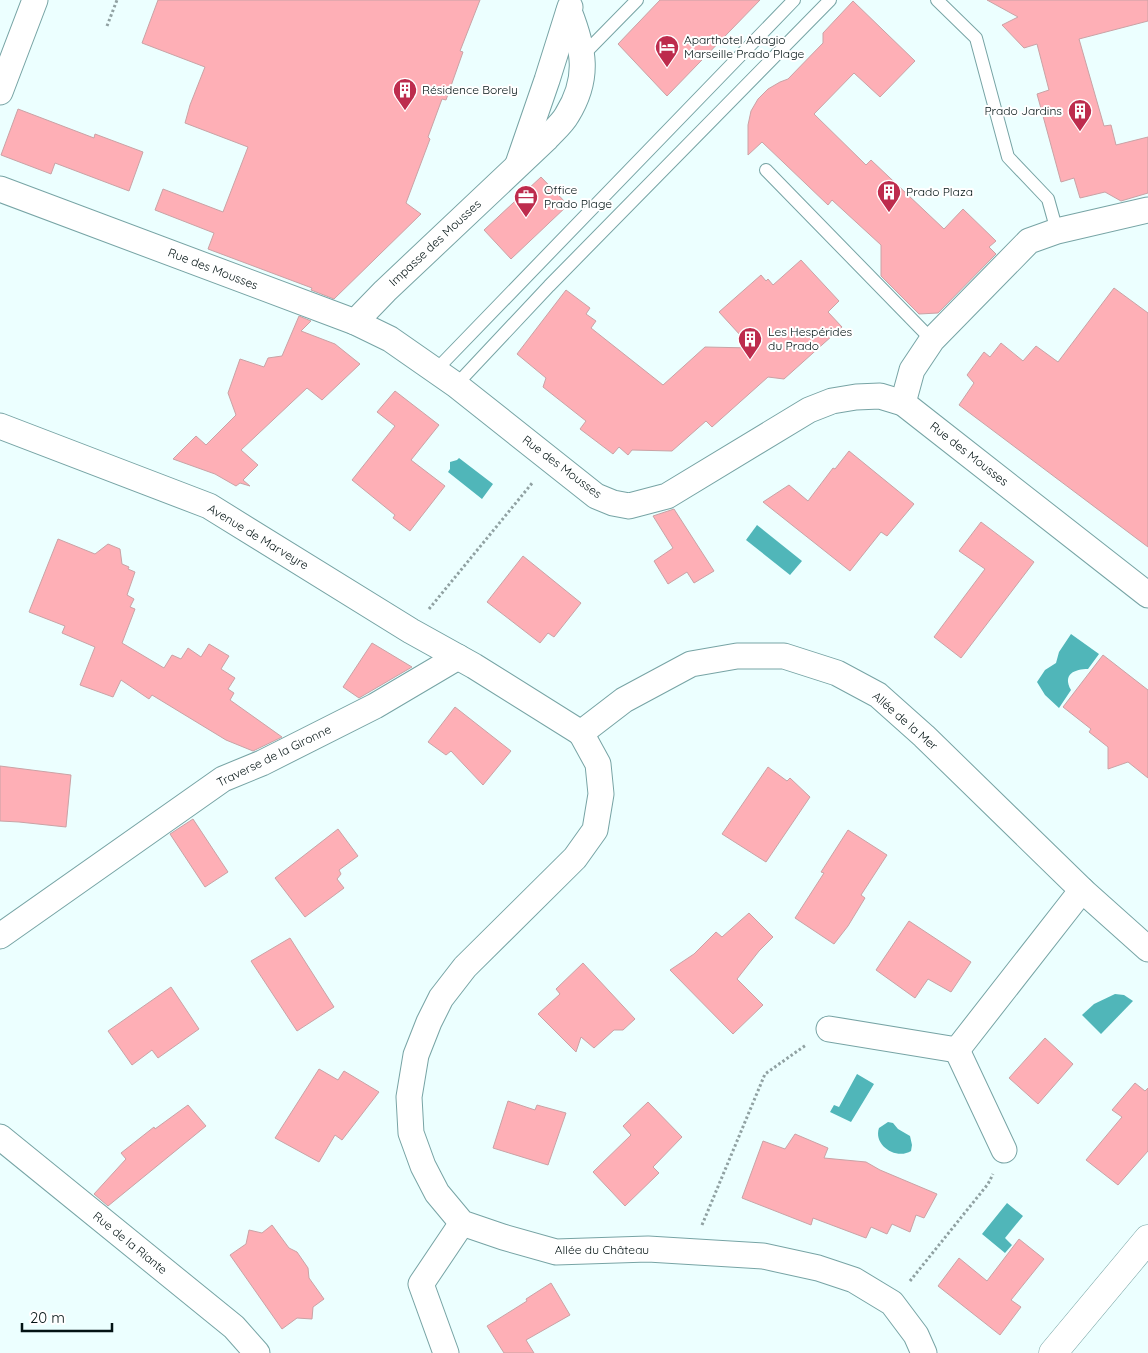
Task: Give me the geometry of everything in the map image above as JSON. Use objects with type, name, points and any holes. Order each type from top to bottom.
[{"type":"street","points":[[0,92],[35,0]]},
{"type":"street","name":"Impasse des Mousses","points":[[355,322],[384,291],[546,139],[566,116],[579,89],[583,70],[582,56],[571,5]]},
{"type":"street","name":"Impasse des Mousses","points":[[517,166],[571,5]]},
{"type":"street","points":[[547,80],[579,89]]},
{"type":"street","name":"Rue des Mousses","points":[[0,189],[355,322],[390,339],[456,385],[596,496],[629,506],[667,496],[809,410],[832,401],[880,396],[903,402],[1148,595]]},
{"type":"street","points":[[903,402],[912,370],[932,340],[1029,242],[1058,230],[1148,210]]},
{"type":"street","name":"Avenue de Marveyre","points":[[0,426],[209,506],[411,631],[466,661],[582,733]]},
{"type":"street","name":"Allée de la Mer","points":[[582,733],[624,700],[691,664],[736,656],[784,656],[837,673],[878,695],[1082,890],[1148,949]]},
{"type":"street","name":"Traverse de la Gironne","points":[[0,936],[223,779],[262,763],[466,661]]},
{"type":"street","points":[[446,1353],[421,1284],[462,1224],[437,1193],[423,1166],[411,1133],[409,1097],[416,1055],[441,998],[465,968],[575,858],[595,830],[601,794],[598,764],[582,733]]},
{"type":"street","points":[[957,1050],[1082,890]]},
{"type":"street","points":[[829,1028],[957,1050]]},
{"type":"street","points":[[957,1050],[1004,1150]]},
{"type":"street","name":"Rue de la Riante","points":[[0,1137],[234,1327],[257,1353]]},
{"type":"street","name":"Allée du Château","points":[[462,1224],[556,1252],[648,1249],[763,1256],[818,1268],[854,1280],[892,1303],[916,1335],[924,1353]]},
{"type":"street","points":[[1053,1353],[1148,1239]]},
{"type":"lane","points":[[582,56],[637,0]]},
{"type":"lane","points":[[435,370],[794,0]]},
{"type":"lane","points":[[456,385],[549,286],[830,0]]},
{"type":"lane","points":[[937,0],[976,38],[1008,157],[1048,199],[1058,230]]},
{"type":"lane","points":[[766,170],[932,340]]},
{"type":"path","points":[[107,26],[117,0]]},
{"type":"path","points":[[411,631],[538,476]]},
{"type":"path","points":[[691,1252],[764,1074],[829,1028]]},
{"type":"path","points":[[892,1303],[988,1184],[1004,1150]]},
{"type":"water","points":[[459,458],[493,484],[482,499],[448,472],[450,462]]},
{"type":"water","points":[[757,525],[802,561],[790,575],[746,540]]},
{"type":"water","points":[[1071,634],[1099,654],[1088,669],[1075,671],[1069,676],[1068,680],[1071,690],[1059,708],[1045,695],[1037,682],[1045,670],[1056,663],[1059,652]]},
{"type":"water","points":[[1115,994],[1124,995],[1133,1001],[1101,1034],[1082,1015],[1094,1004]]},
{"type":"water","points":[[857,1074],[874,1084],[851,1122],[830,1112],[834,1105],[839,1107]]},
{"type":"water","points":[[888,1122],[893,1123],[898,1129],[910,1136],[911,1151],[899,1154],[883,1146],[878,1135],[879,1128]]},
{"type":"water","points":[[1007,1203],[1023,1216],[1005,1238],[1012,1245],[1005,1253],[982,1234]]},
{"type":"building","points":[[158,0],[480,0],[460,51],[463,52],[446,100],[442,99],[428,137],[430,139],[406,203],[421,214],[334,299],[311,290],[312,288],[208,249],[214,233],[155,210],[163,189],[223,212],[248,147],[185,123],[205,67],[142,43]]},
{"type":"building","name":"Aparthotel Adagio Marseille Prado Plage","points":[[660,0],[760,0],[667,96],[618,44]]},
{"type":"building","name":"Prado Jardins","points":[[987,0],[1148,0],[1148,21],[1079,39],[1104,126],[1111,125],[1116,145],[1148,137],[1148,193],[1121,201],[1105,192],[1080,198],[1074,178],[1061,182],[1037,94],[1049,90],[1037,44],[1024,48],[1002,25],[1018,17]]},
{"type":"building","points":[[853,1],[915,61],[880,97],[854,73],[814,114],[866,165],[871,160],[944,229],[963,209],[996,241],[989,247],[996,254],[938,313],[919,314],[881,276],[881,245],[832,200],[828,205],[762,142],[748,155],[748,125],[751,111],[758,99],[768,89],[788,79],[823,43],[823,33]]},
{"type":"building","points":[[18,109],[94,138],[95,134],[143,152],[129,191],[55,163],[51,174],[1,155]]},
{"type":"building","name":"Office Prado Plage","points":[[541,177],[568,205],[511,259],[484,230]]},
{"type":"building","name":"Les Hespérides du Prado","points":[[801,260],[839,301],[828,312],[842,327],[784,379],[768,377],[712,427],[706,421],[672,451],[632,450],[628,455],[619,447],[613,454],[580,429],[586,421],[543,387],[546,378],[517,354],[566,290],[590,308],[586,314],[596,321],[591,328],[663,385],[705,347],[752,348],[719,312],[761,275],[773,285]]},
{"type":"building","points":[[1114,288],[1148,313],[1148,547],[959,405],[974,383],[967,375],[984,352],[990,357],[1001,343],[1023,361],[1036,346],[1058,362]]},
{"type":"building","points":[[299,316],[311,321],[301,331],[335,344],[360,364],[322,400],[307,388],[241,450],[258,465],[243,480],[250,486],[240,483],[236,486],[215,474],[173,459],[196,436],[206,445],[236,415],[228,393],[240,359],[264,367],[268,358],[282,356]]},
{"type":"building","points":[[395,391],[439,425],[411,460],[445,486],[410,531],[393,518],[395,515],[352,480],[395,426],[377,412]]},
{"type":"building","points":[[849,451],[914,504],[887,536],[881,532],[850,571],[763,502],[789,485],[808,501],[833,468],[835,469]]},
{"type":"building","points":[[674,509],[714,571],[694,583],[687,572],[668,584],[654,561],[673,548],[653,516]]},
{"type":"building","points":[[981,522],[1034,562],[961,658],[934,637],[985,569],[959,551]]},
{"type":"building","points":[[58,539],[95,554],[108,544],[120,549],[122,564],[135,572],[127,595],[134,599],[130,607],[135,609],[122,643],[164,668],[172,655],[181,659],[188,648],[201,657],[209,644],[229,656],[221,669],[235,678],[228,689],[234,693],[230,700],[282,737],[253,751],[226,740],[152,695],[149,699],[121,680],[113,697],[80,685],[95,647],[62,633],[65,626],[29,612]]},
{"type":"building","points":[[523,556],[581,603],[554,637],[548,633],[540,643],[487,602]]},
{"type":"building","points":[[372,643],[412,667],[359,698],[343,687]]},
{"type":"building","points":[[1103,655],[1148,690],[1148,778],[1128,762],[1108,769],[1108,747],[1089,732],[1091,729],[1063,707]]},
{"type":"building","points":[[455,707],[511,751],[483,785],[451,751],[446,755],[428,742]]},
{"type":"building","points":[[0,766],[71,775],[66,827],[0,821]]},
{"type":"building","points":[[768,767],[787,781],[790,778],[810,797],[766,862],[722,834]]},
{"type":"building","points":[[193,819],[228,872],[205,887],[170,834]]},
{"type":"building","points":[[338,829],[358,856],[339,870],[341,874],[337,879],[344,888],[305,917],[275,878]]},
{"type":"building","points":[[848,830],[887,855],[861,895],[865,898],[848,926],[834,944],[795,918],[824,873],[821,872]]},
{"type":"building","points":[[749,913],[773,937],[759,951],[737,979],[763,1005],[733,1034],[670,970],[694,954],[716,932],[722,937]]},
{"type":"building","points":[[909,921],[971,962],[951,992],[928,979],[915,998],[876,970]]},
{"type":"building","points":[[290,938],[334,1007],[297,1031],[251,961]]},
{"type":"building","points":[[583,963],[635,1019],[623,1030],[614,1030],[594,1048],[581,1037],[576,1052],[538,1014],[560,994],[556,989]]},
{"type":"building","points":[[171,987],[199,1029],[158,1058],[152,1050],[132,1065],[108,1031]]},
{"type":"building","points":[[1045,1038],[1073,1064],[1038,1104],[1009,1078]]},
{"type":"building","points":[[319,1069],[338,1080],[344,1071],[379,1092],[342,1140],[335,1135],[319,1162],[275,1138]]},
{"type":"building","points":[[1135,1083],[1145,1091],[1148,1088],[1148,1151],[1118,1185],[1086,1160],[1122,1117],[1112,1110]]},
{"type":"building","points":[[508,1101],[535,1110],[537,1105],[566,1113],[548,1165],[493,1148]]},
{"type":"building","points":[[648,1102],[682,1137],[653,1167],[659,1173],[625,1206],[593,1172],[631,1135],[623,1126]]},
{"type":"building","points":[[188,1105],[206,1126],[108,1206],[94,1194],[126,1159],[121,1153],[154,1127],[155,1129]]},
{"type":"building","points":[[795,1134],[828,1148],[824,1158],[866,1162],[880,1170],[937,1194],[924,1218],[916,1215],[910,1232],[892,1224],[887,1234],[871,1227],[866,1238],[813,1218],[811,1225],[742,1198],[763,1141],[785,1149]]},
{"type":"building","points":[[272,1225],[289,1248],[297,1252],[308,1268],[309,1278],[324,1299],[313,1307],[312,1319],[297,1318],[282,1329],[230,1255],[246,1244],[249,1230],[262,1233]]},
{"type":"building","points":[[1019,1239],[1044,1259],[1011,1300],[1021,1307],[1000,1335],[938,1286],[959,1258],[987,1281]]},
{"type":"building","points":[[551,1283],[570,1315],[526,1340],[534,1353],[504,1353],[487,1326],[527,1301],[526,1299]]},
{"type":"place","name":"Aparthotel Adagio Marseille Prado Plage","points":[[667,68]]},
{"type":"place","name":"Résidence Borely","points":[[405,111]]},
{"type":"place","name":"Prado Jardins","points":[[1080,132]]},
{"type":"place","name":"Prado Plaza","points":[[889,213]]},
{"type":"place","name":"Office Prado Plage","points":[[526,218]]},
{"type":"place","name":"Les Hespérides du Prado","points":[[750,360]]}]
